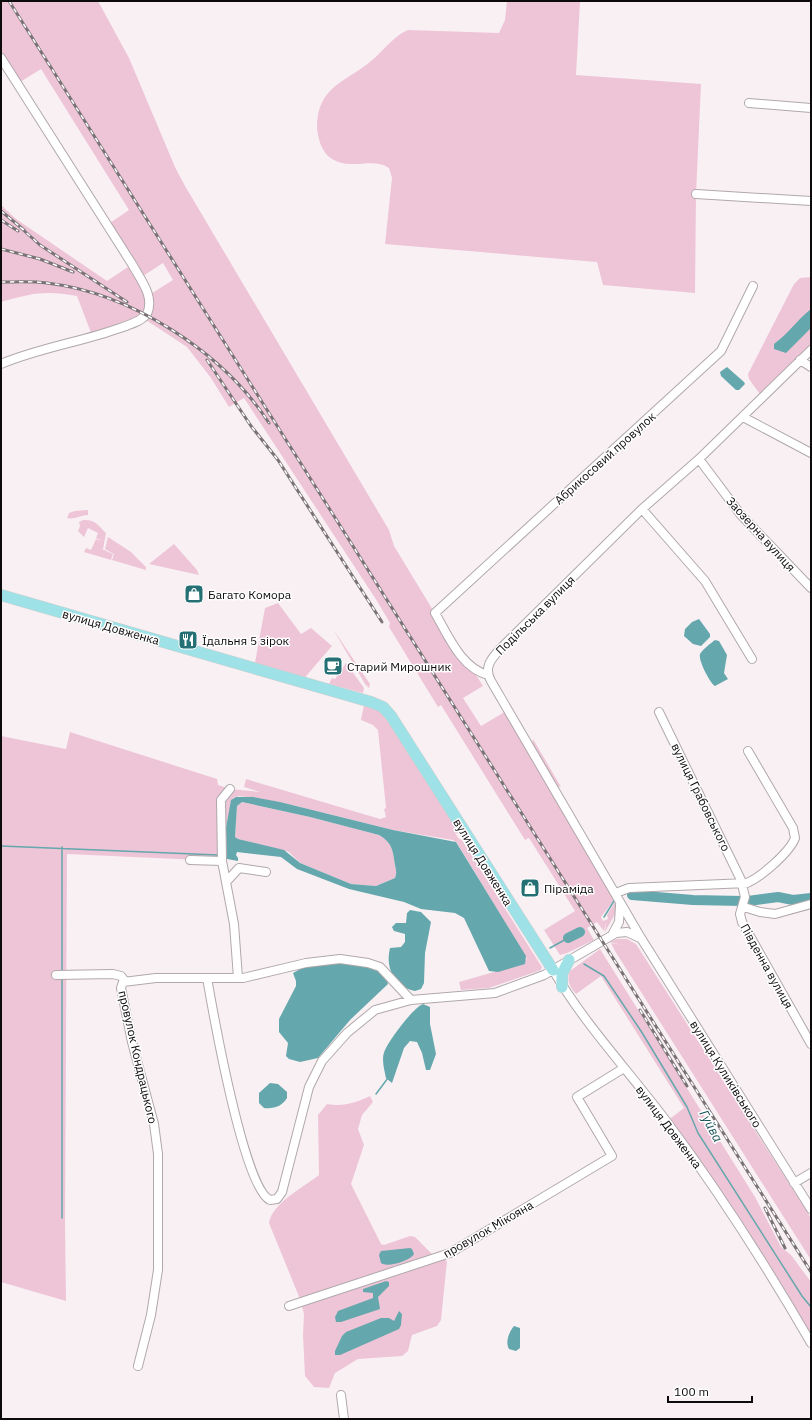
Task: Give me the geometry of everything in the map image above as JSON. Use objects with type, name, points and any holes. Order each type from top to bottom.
[{"type":"main road","name":"вулиця Довженка","points":[[1,595],[371,702],[383,707],[391,716],[545,960],[553,970]]},
{"type":"main road","points":[[545,960],[559,962],[569,960]]},
{"type":"main road","points":[[562,987],[562,974],[569,960]]},
{"type":"street","points":[[1,58],[132,264],[146,288],[150,303],[147,314],[135,322],[93,338],[32,353],[1,364]]},
{"type":"street","points":[[749,103],[811,108]]},
{"type":"street","points":[[696,194],[811,201]]},
{"type":"street","name":"Абрикосовий провулок","points":[[488,675],[475,670],[462,658],[435,613],[721,351],[753,286]]},
{"type":"street","name":"Подільська вулиця","points":[[488,675],[488,666],[493,657],[642,509],[699,459],[811,350]]},
{"type":"street","points":[[800,360],[811,367]]},
{"type":"street","points":[[743,417],[811,453]]},
{"type":"street","name":"Заозерна вулиця","points":[[699,459],[741,515],[811,588]]},
{"type":"street","points":[[642,509],[705,581],[752,659]]},
{"type":"street","points":[[488,675],[641,938]]},
{"type":"street","name":"вулиця Грабовського","points":[[659,712],[742,883]]},
{"type":"street","points":[[617,896],[630,888],[742,883],[752,881],[763,873],[790,847],[795,838],[794,832],[748,750]]},
{"type":"street","points":[[230,789],[221,800],[222,861],[234,924],[238,978]]},
{"type":"street","points":[[190,860],[222,861]]},
{"type":"street","points":[[227,881],[238,868],[266,872]]},
{"type":"street","name":"Південна вулиця","points":[[742,883],[745,897],[744,907],[740,914],[743,924],[811,1044]]},
{"type":"street","points":[[611,936],[618,926],[621,917],[617,896]]},
{"type":"street","points":[[744,907],[760,912],[775,914],[811,904]]},
{"type":"street","points":[[207,978],[234,1115],[258,1186],[263,1195],[270,1200],[277,1199],[282,1192],[309,1087],[322,1061],[347,1033],[375,1010],[411,1000],[495,992],[553,970],[611,936],[626,932],[641,938]]},
{"type":"street","name":"вулиця Куликівського","points":[[641,938],[811,1209]]},
{"type":"street","name":"провулок Кондрацького","points":[[138,1366],[151,1315],[158,1270],[158,1169],[154,1124],[132,1042],[122,984],[125,981],[156,978],[238,978],[317,960],[352,960],[374,964],[384,969],[411,1000]]},
{"type":"street","name":"вулиця Довженка","points":[[553,970],[562,987],[667,1121],[721,1197],[811,1343]]},
{"type":"street","points":[[61,974],[113,974],[121,976],[125,981]]},
{"type":"street","name":"провулок Мікояна","points":[[289,1306],[450,1253],[612,1156],[577,1097],[624,1068]]},
{"type":"street","points":[[794,1183],[811,1173]]},
{"type":"street","points":[[341,1395],[344,1419]]},
{"type":"shaded area","points":[[1,1],[98,1],[129,58],[175,167],[185,186],[389,530],[394,546],[456,648],[471,667],[483,686],[463,698],[481,726],[508,710],[616,893],[614,900],[601,917],[603,921],[608,919],[607,915],[615,902],[615,914],[605,932],[606,923],[604,931],[597,922],[587,928],[594,940],[560,955],[544,930],[575,911],[529,838],[525,840],[441,705],[438,707],[389,627],[390,623],[377,601],[244,398],[229,407],[211,378],[187,347],[143,318],[93,338],[77,296],[56,293],[39,293],[21,296],[1,302],[1,205],[16,219],[107,281],[131,265],[107,225],[129,210],[41,69],[17,84],[1,58]],"holes":[[[163,263],[173,280],[149,295],[140,278]]]},
{"type":"shaded area","points":[[507,1],[580,2],[576,75],[701,84],[696,194],[695,293],[603,285],[597,262],[385,244],[392,178],[389,168],[375,163],[343,163],[328,156],[323,150],[317,132],[318,114],[327,94],[334,87],[371,61],[393,40],[408,30],[499,33],[505,20]]},
{"type":"shaded area","points":[[811,277],[811,350],[762,397],[749,379],[748,374],[794,284],[800,278]]},
{"type":"shaded area","points":[[88,510],[88,515],[67,518],[69,513]]},
{"type":"shaded area","points":[[83,520],[91,520],[106,533],[103,549],[100,548],[113,554],[111,560],[84,552],[86,548],[91,550],[96,539],[103,541],[96,538],[98,533],[88,528],[84,537],[78,531],[80,526],[79,522]]},
{"type":"shaded area","points":[[108,537],[131,552],[146,567],[146,570],[112,560],[114,554],[105,549]]},
{"type":"shaded area","points":[[174,544],[197,570],[199,575],[149,564]]},
{"type":"shaded area","points":[[278,603],[301,634],[311,628],[332,646],[301,682],[254,668],[265,608]]},
{"type":"shaded area","points":[[333,629],[370,684],[369,688],[365,684]]},
{"type":"shaded area","points":[[346,663],[364,688],[363,693],[329,684],[332,678],[335,679]]},
{"type":"shaded area","points":[[365,700],[377,704],[465,835],[455,833],[459,839],[462,840],[542,967],[541,970],[489,988],[461,990],[459,982],[494,972],[527,959],[457,843],[453,840],[393,830],[280,802],[239,796],[233,798],[226,828],[227,858],[222,861],[67,854],[66,1301],[1,1282],[1,736],[66,749],[70,732],[217,779],[218,785],[230,789],[260,792],[244,787],[246,779],[380,819],[386,817],[384,809],[386,808],[378,730],[373,725],[361,720]]},
{"type":"shaded area","points":[[533,739],[561,787],[557,786],[532,745]]},
{"type":"shaded area","points":[[242,802],[310,817],[379,835],[387,841],[392,848],[396,872],[395,878],[376,886],[351,884],[300,863],[289,852],[238,839],[235,837],[237,806]]},
{"type":"shaded area","points":[[617,939],[627,939],[636,944],[811,1218],[811,1260],[615,951],[611,943],[622,945],[610,942]]},
{"type":"shaded area","points":[[600,949],[755,1197],[781,1247],[791,1255],[811,1282],[811,1343],[667,1121],[684,1108],[601,976],[576,994],[570,986],[568,978],[570,971]]},
{"type":"shaded area","points":[[370,1096],[373,1102],[362,1115],[358,1129],[364,1145],[351,1184],[381,1244],[384,1245],[410,1236],[415,1237],[434,1256],[447,1261],[441,1320],[437,1326],[412,1335],[408,1351],[402,1356],[358,1359],[335,1373],[329,1388],[314,1387],[305,1376],[303,1335],[304,1314],[300,1299],[269,1223],[271,1216],[282,1202],[319,1175],[318,1115],[327,1104],[349,1104]]},
{"type":"water","points":[[811,309],[811,328],[786,353],[774,349],[774,344]]},
{"type":"water","points":[[727,367],[744,382],[745,384],[739,390],[736,390],[721,376],[720,372]]},
{"type":"water","points":[[699,619],[710,634],[710,637],[701,646],[693,644],[684,636],[685,629],[692,622]]},
{"type":"water","points":[[715,640],[719,641],[727,655],[724,673],[728,679],[715,686],[710,681],[705,671],[700,654]]},
{"type":"water","points":[[236,797],[253,797],[280,802],[393,830],[456,842],[526,956],[525,964],[498,972],[489,971],[464,918],[455,913],[421,909],[404,902],[349,889],[297,869],[281,857],[237,852],[236,855],[238,861],[227,859],[226,828],[231,800]],"holes":[[[242,802],[310,817],[379,835],[384,838],[392,848],[396,872],[395,878],[376,886],[351,884],[300,863],[284,850],[235,837],[237,806]]]},
{"type":"water","points":[[410,910],[421,912],[431,922],[425,953],[424,983],[421,989],[415,991],[408,989],[397,981],[390,969],[389,962],[390,948],[401,947],[405,942],[405,934],[394,931],[392,927],[396,923],[406,923],[407,913]]},
{"type":"water","points":[[330,963],[345,963],[372,967],[380,971],[385,976],[388,984],[350,1020],[318,1058],[300,1062],[289,1059],[286,1056],[288,1043],[279,1032],[279,1019],[296,986],[293,973],[304,967]]},
{"type":"water","points":[[423,1004],[430,1007],[430,1024],[436,1054],[430,1070],[426,1070],[422,1053],[417,1042],[410,1041],[404,1048],[392,1083],[386,1078],[384,1071],[383,1060],[385,1050],[402,1024]]},
{"type":"water","points":[[270,1083],[278,1084],[287,1092],[287,1098],[278,1106],[264,1108],[259,1103],[259,1093]]},
{"type":"water","points":[[410,1248],[414,1254],[412,1257],[388,1265],[381,1263],[379,1255],[381,1251]]},
{"type":"water","points":[[386,1281],[389,1282],[389,1286],[378,1297],[380,1309],[341,1322],[336,1322],[335,1317],[338,1311],[373,1298],[373,1293],[363,1292],[363,1289]]},
{"type":"water","points":[[399,1311],[402,1314],[399,1329],[340,1355],[335,1355],[335,1351],[342,1336],[346,1332],[381,1318],[389,1318],[394,1321]]},
{"type":"water","points":[[514,1326],[520,1328],[520,1348],[516,1351],[509,1349],[507,1343],[509,1334]]},
{"type":"waterway","points":[[1,846],[218,855]]},
{"type":"waterway","points":[[62,847],[62,972]]},
{"type":"waterway","name":"Гуйва","points":[[632,895],[693,900],[742,901]]},
{"type":"waterway","name":"Гуйва","points":[[748,901],[778,897],[793,900],[811,898]]},
{"type":"waterway","points":[[604,917],[614,901]]},
{"type":"waterway","name":"Гуйва","points":[[568,938],[580,932]]},
{"type":"waterway","points":[[550,948],[568,938]]},
{"type":"waterway","name":"Гуйва","points":[[584,964],[604,976],[641,1031],[687,1107],[698,1133],[802,1296],[811,1307]]},
{"type":"waterway","points":[[62,977],[62,1218]]},
{"type":"waterway","points":[[376,1094],[388,1078]]},
{"type":"railway","points":[[9,1],[811,1272]]},
{"type":"railway","points":[[1,211],[24,230]]},
{"type":"railway","points":[[1,220],[18,231]]},
{"type":"railway","points":[[20,227],[40,245],[127,302]]},
{"type":"railway","points":[[1,249],[40,259],[73,272]]},
{"type":"railway","points":[[1,282],[41,282],[79,289],[111,299],[142,313],[172,330],[201,350],[227,373],[250,397],[269,423]]},
{"type":"railway","points":[[207,360],[251,426],[278,460],[382,622]]},
{"type":"railway","points":[[640,1010],[687,1086]]},
{"type":"railway","points":[[765,1208],[785,1248]]},
{"type":"place","name":"Багато Комора","points":[[194,594]]},
{"type":"place","name":"Їдальня 5 зірок","points":[[188,640]]},
{"type":"place","name":"Старий Мирошник","points":[[333,666]]},
{"type":"place","name":"Піраміда","points":[[530,888]]}]
